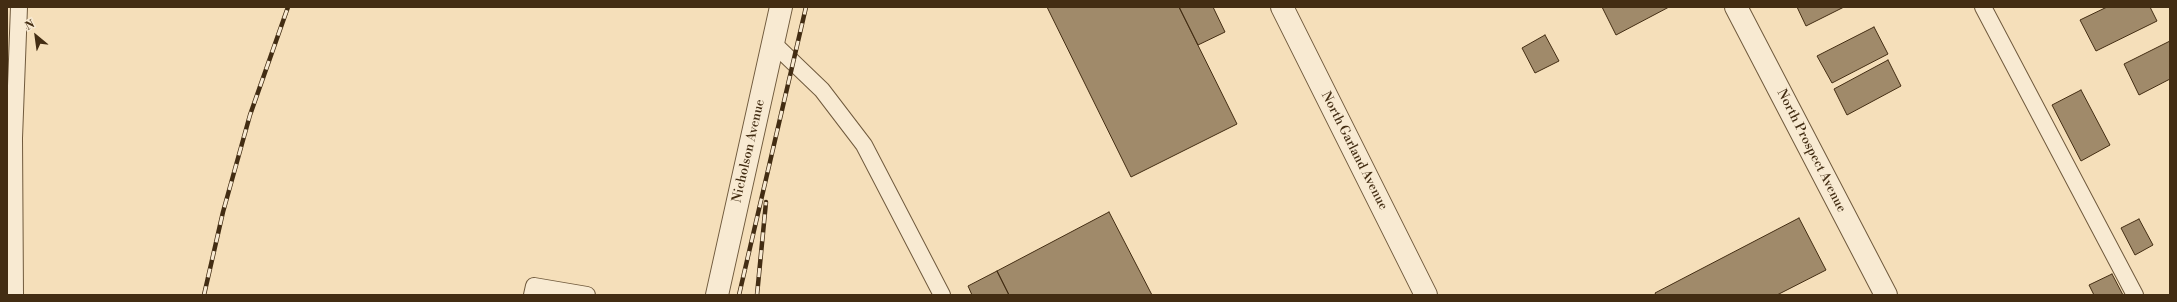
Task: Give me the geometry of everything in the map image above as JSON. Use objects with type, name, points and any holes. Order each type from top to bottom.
[{"type":"street","name":"Nicholson Avenue","points":[[717,295],[781,7]]},
{"type":"street","name":"North Garland Avenue","points":[[1282,7],[1426,295]]},
{"type":"street","name":"North Prospect Avenue","points":[[1736,7],[1886,295]]},
{"type":"lane","points":[[15,295],[14,138],[19,7]]},
{"type":"lane","points":[[1983,7],[2135,295]]},
{"type":"lane","points":[[773,43],[822,90],[864,145],[942,295]]},
{"type":"lane","points":[[532,295],[534,286],[587,295]]},
{"type":"building","points":[[1047,7],[1179,7],[1237,124],[1131,177]]},
{"type":"building","points":[[1179,7],[1213,7],[1225,32],[1198,45]]},
{"type":"building","points":[[1602,7],[1669,7],[1616,35]]},
{"type":"building","points":[[1797,7],[1844,7],[1806,26]]},
{"type":"building","points":[[2107,7],[2150,7],[2157,21],[2096,51],[2080,20]]},
{"type":"building","points":[[1874,27],[1888,54],[1832,83],[1817,56]]},
{"type":"building","points":[[1545,35],[1559,61],[1535,73],[1522,48]]},
{"type":"building","points":[[2170,41],[2170,79],[2139,95],[2124,64]]},
{"type":"building","points":[[1888,60],[1901,86],[1847,115],[1834,89]]},
{"type":"building","points":[[2081,90],[2110,145],[2081,161],[2052,105]]},
{"type":"building","points":[[1109,212],[1152,295],[1009,295],[997,271]]},
{"type":"building","points":[[1799,218],[1826,270],[1777,295],[1656,295],[1655,293]]},
{"type":"building","points":[[2139,219],[2153,245],[2135,255],[2121,228]]},
{"type":"building","points":[[997,271],[1009,295],[972,295],[968,286]]},
{"type":"building","points":[[2112,274],[2123,295],[2094,295],[2089,285]]},
{"type":"railway","points":[[204,295],[223,212],[250,115],[288,7]]},
{"type":"railway","points":[[739,295],[806,7]]},
{"type":"railway","points":[[757,295],[766,202]]}]
